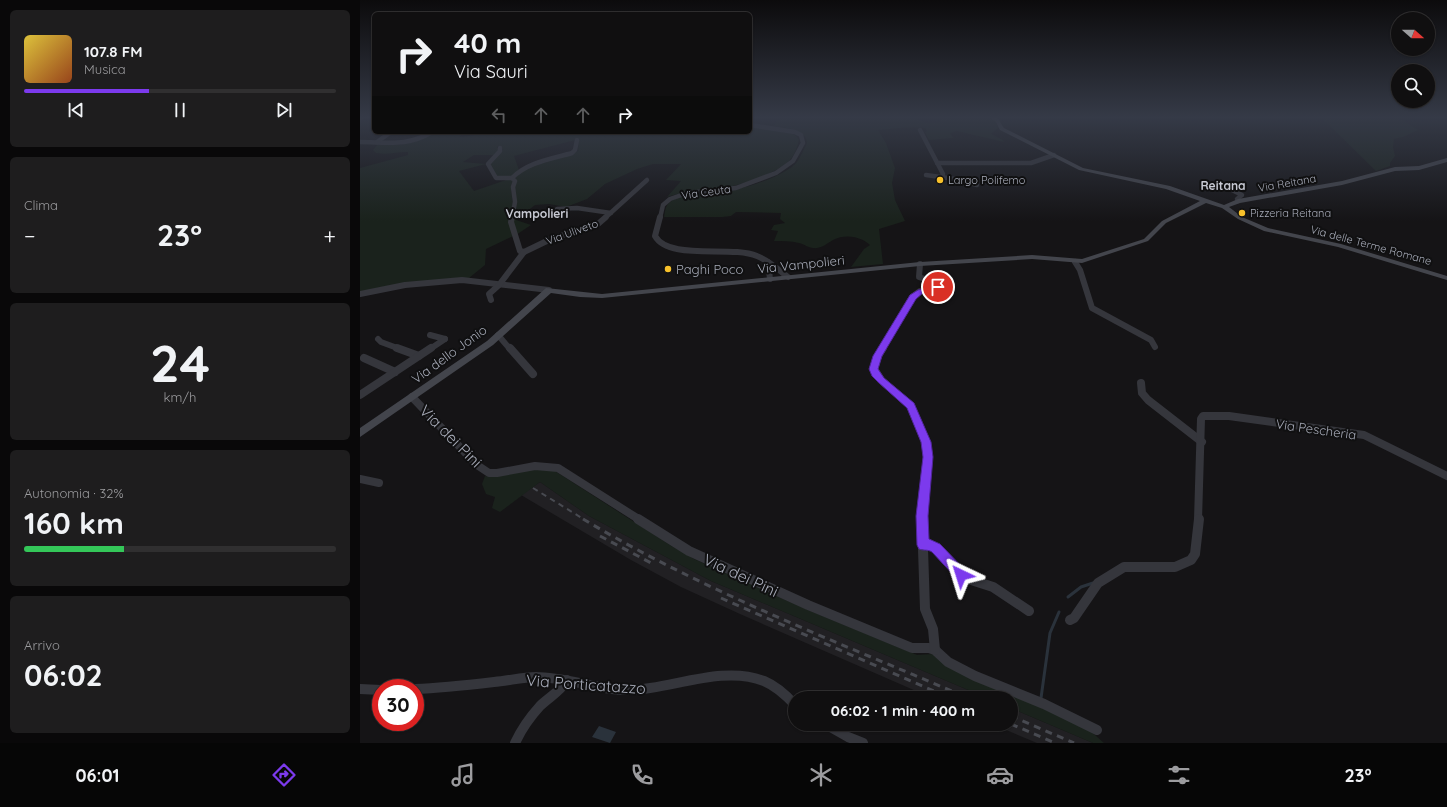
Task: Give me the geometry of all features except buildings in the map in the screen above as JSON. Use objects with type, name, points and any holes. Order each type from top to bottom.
[{"type":"street","points":[[499,152],[490,160],[488,164],[496,178],[512,178],[520,170],[532,164],[573,152]]},
{"type":"street","name":"Via Ceuta","points":[[768,262],[758,256],[738,251],[676,250],[659,243],[655,236],[663,206],[670,199],[687,193],[728,189],[742,186],[781,170],[793,161],[798,152]]},
{"type":"street","points":[[931,152],[942,175]]},
{"type":"street","name":"Via delle Terme Romane","points":[[1047,152],[1081,169],[1157,185],[1206,200],[1224,207],[1240,218],[1266,230],[1339,245],[1447,278]]},
{"type":"street","points":[[937,163],[1031,163],[1054,155]]},
{"type":"street","name":"Via Reitana","points":[[1224,207],[1238,201],[1342,183],[1395,169],[1419,168],[1447,160]]},
{"type":"street","points":[[926,175],[942,175],[977,185]]},
{"type":"street","points":[[512,178],[515,181],[513,187],[515,202],[512,222],[520,251],[524,252]]},
{"type":"street","name":"Via Uliveto","points":[[491,300],[489,294],[499,285],[524,252],[551,239],[594,226],[611,213],[647,180]]},
{"type":"street","points":[[1236,186],[1230,189],[1242,195],[1237,199],[1238,201]]},
{"type":"street","name":"Via Vampolieri","points":[[360,294],[385,288],[450,280],[462,280],[580,295],[602,296],[920,264],[1032,257],[1075,262],[1088,260],[1146,240],[1164,222],[1206,200]]},
{"type":"street","points":[[557,210],[577,208],[611,213]]},
{"type":"street","points":[[768,262],[788,277]]},
{"type":"street","points":[[768,262],[770,279]]},
{"type":"street","points":[[1075,262],[1080,270],[1092,308],[1151,340],[1155,347]]},
{"type":"street","points":[[920,264],[919,277],[930,281],[938,287],[920,291],[912,297],[878,356],[874,369],[875,374],[911,406],[926,442],[928,457],[922,516],[925,609],[932,629],[935,650],[948,662],[975,676],[1044,704],[1097,730]]},
{"type":"street","name":"Via dello Jonio","points":[[360,433],[498,335],[548,290]]},
{"type":"street","points":[[360,395],[446,339],[430,335]]},
{"type":"street","points":[[498,335],[533,374]]},
{"type":"street","points":[[378,339],[381,342],[419,356]]},
{"type":"street","points":[[364,358],[395,372]]},
{"type":"street","points":[[1141,382],[1142,393],[1148,400],[1202,442]]},
{"type":"street","name":"Via dei Pini","points":[[412,397],[477,465],[489,473],[497,473],[535,466],[558,468],[689,551],[808,605],[912,648],[929,648],[935,650]]},
{"type":"street","name":"Via Pescheria","points":[[1070,620],[1074,618],[1098,583],[1124,567],[1145,566],[1170,568],[1185,564],[1191,560],[1195,554],[1200,504],[1202,442],[1201,419],[1203,416],[1210,415],[1356,434],[1373,439],[1447,476]]},
{"type":"street","points":[[360,479],[379,483]]},
{"type":"street","points":[[923,545],[929,544],[936,548],[966,578],[993,587],[1029,611]]},
{"type":"street","name":"Via Porticatazzo","points":[[424,689],[444,688],[535,677],[567,680],[630,690],[728,676],[744,676],[773,686],[788,697]]},
{"type":"street","points":[[515,743],[519,735],[540,707],[563,689],[567,680]]},
{"type":"street","points":[[360,689],[372,690]]},
{"type":"street","points":[[837,731],[863,743]]},
{"type":"shaded area","points":[[375,152],[498,152],[495,155],[474,155],[463,162],[486,164],[459,171],[474,191],[509,179],[514,181],[511,188],[513,203],[510,223],[513,236],[486,249],[485,265],[469,278],[388,286],[360,292],[360,168],[408,155],[408,152],[384,154]]},
{"type":"shaded area","points":[[501,152],[531,152],[514,156],[519,170],[515,175],[507,178],[498,178],[489,164]]},
{"type":"shaded area","points":[[577,152],[795,152],[790,160],[785,164],[761,177],[735,185],[682,193],[667,197],[681,181],[666,180],[681,164],[653,164],[637,169],[605,184],[587,199],[566,207],[549,204],[535,205],[516,220],[531,225],[516,235],[513,222],[516,202],[514,187],[516,177],[526,168],[535,164]]},
{"type":"shaded area","points":[[803,152],[889,152],[895,168],[892,183],[895,200],[905,221],[879,229],[883,264],[851,267],[864,249],[870,245],[857,238],[838,238],[819,248],[810,247],[796,242],[774,241],[778,231],[771,230],[774,225],[785,223],[780,219],[781,213],[736,212],[731,216],[722,217],[664,217],[668,204],[679,197],[734,190],[770,179],[791,168]]},
{"type":"shaded area","points":[[1356,152],[1394,152],[1395,156],[1390,163],[1390,166],[1376,171]]},
{"type":"shaded area","points":[[537,468],[555,471],[694,559],[808,610],[917,655],[934,654],[1010,691],[970,691],[711,581],[589,516],[540,482],[500,512],[492,508],[495,497],[486,494],[482,484],[485,476],[493,477]]},
{"type":"shaded area","points":[[540,482],[589,516],[711,581],[970,691],[916,691],[681,587],[631,560],[521,495]]},
{"type":"shaded area","points":[[1018,695],[1087,728],[1104,743],[1093,743],[1018,711]]},
{"type":"shaded area","points":[[1018,711],[1093,743],[1037,743],[1009,731],[1018,731]]},
{"type":"shaded area","points":[[599,726],[616,732],[610,743],[592,737]]},
{"type":"waterway","points":[[1068,597],[1081,587],[1093,583]]},
{"type":"waterway","points":[[1041,698],[1050,633],[1059,612]]},
{"type":"railway","points":[[533,488],[585,520]]},
{"type":"railway","points":[[583,519],[676,570],[724,593],[772,615],[951,691]]},
{"type":"railway","points":[[600,536],[653,564]]},
{"type":"railway","points":[[721,598],[934,691]]},
{"type":"railway","points":[[1018,719],[1074,743]]},
{"type":"railway","points":[[1018,727],[1055,743]]},
{"type":"place","name":"Largo Polifemo","points":[[940,180]]},
{"type":"place","name":"Pizzeria Reitana","points":[[1242,213]]},
{"type":"place","name":"Paghi Poco","points":[[668,269]]},
{"type":"district","name":"Reitana","points":[[1223,185]]},
{"type":"district","name":"Vampolieri","points":[[537,213]]},
{"type":"route","points":[[938,287],[920,291],[912,297],[878,356],[874,369],[875,374],[881,380],[911,406],[928,449],[922,516],[923,545],[929,544],[936,548],[961,575]]}]
